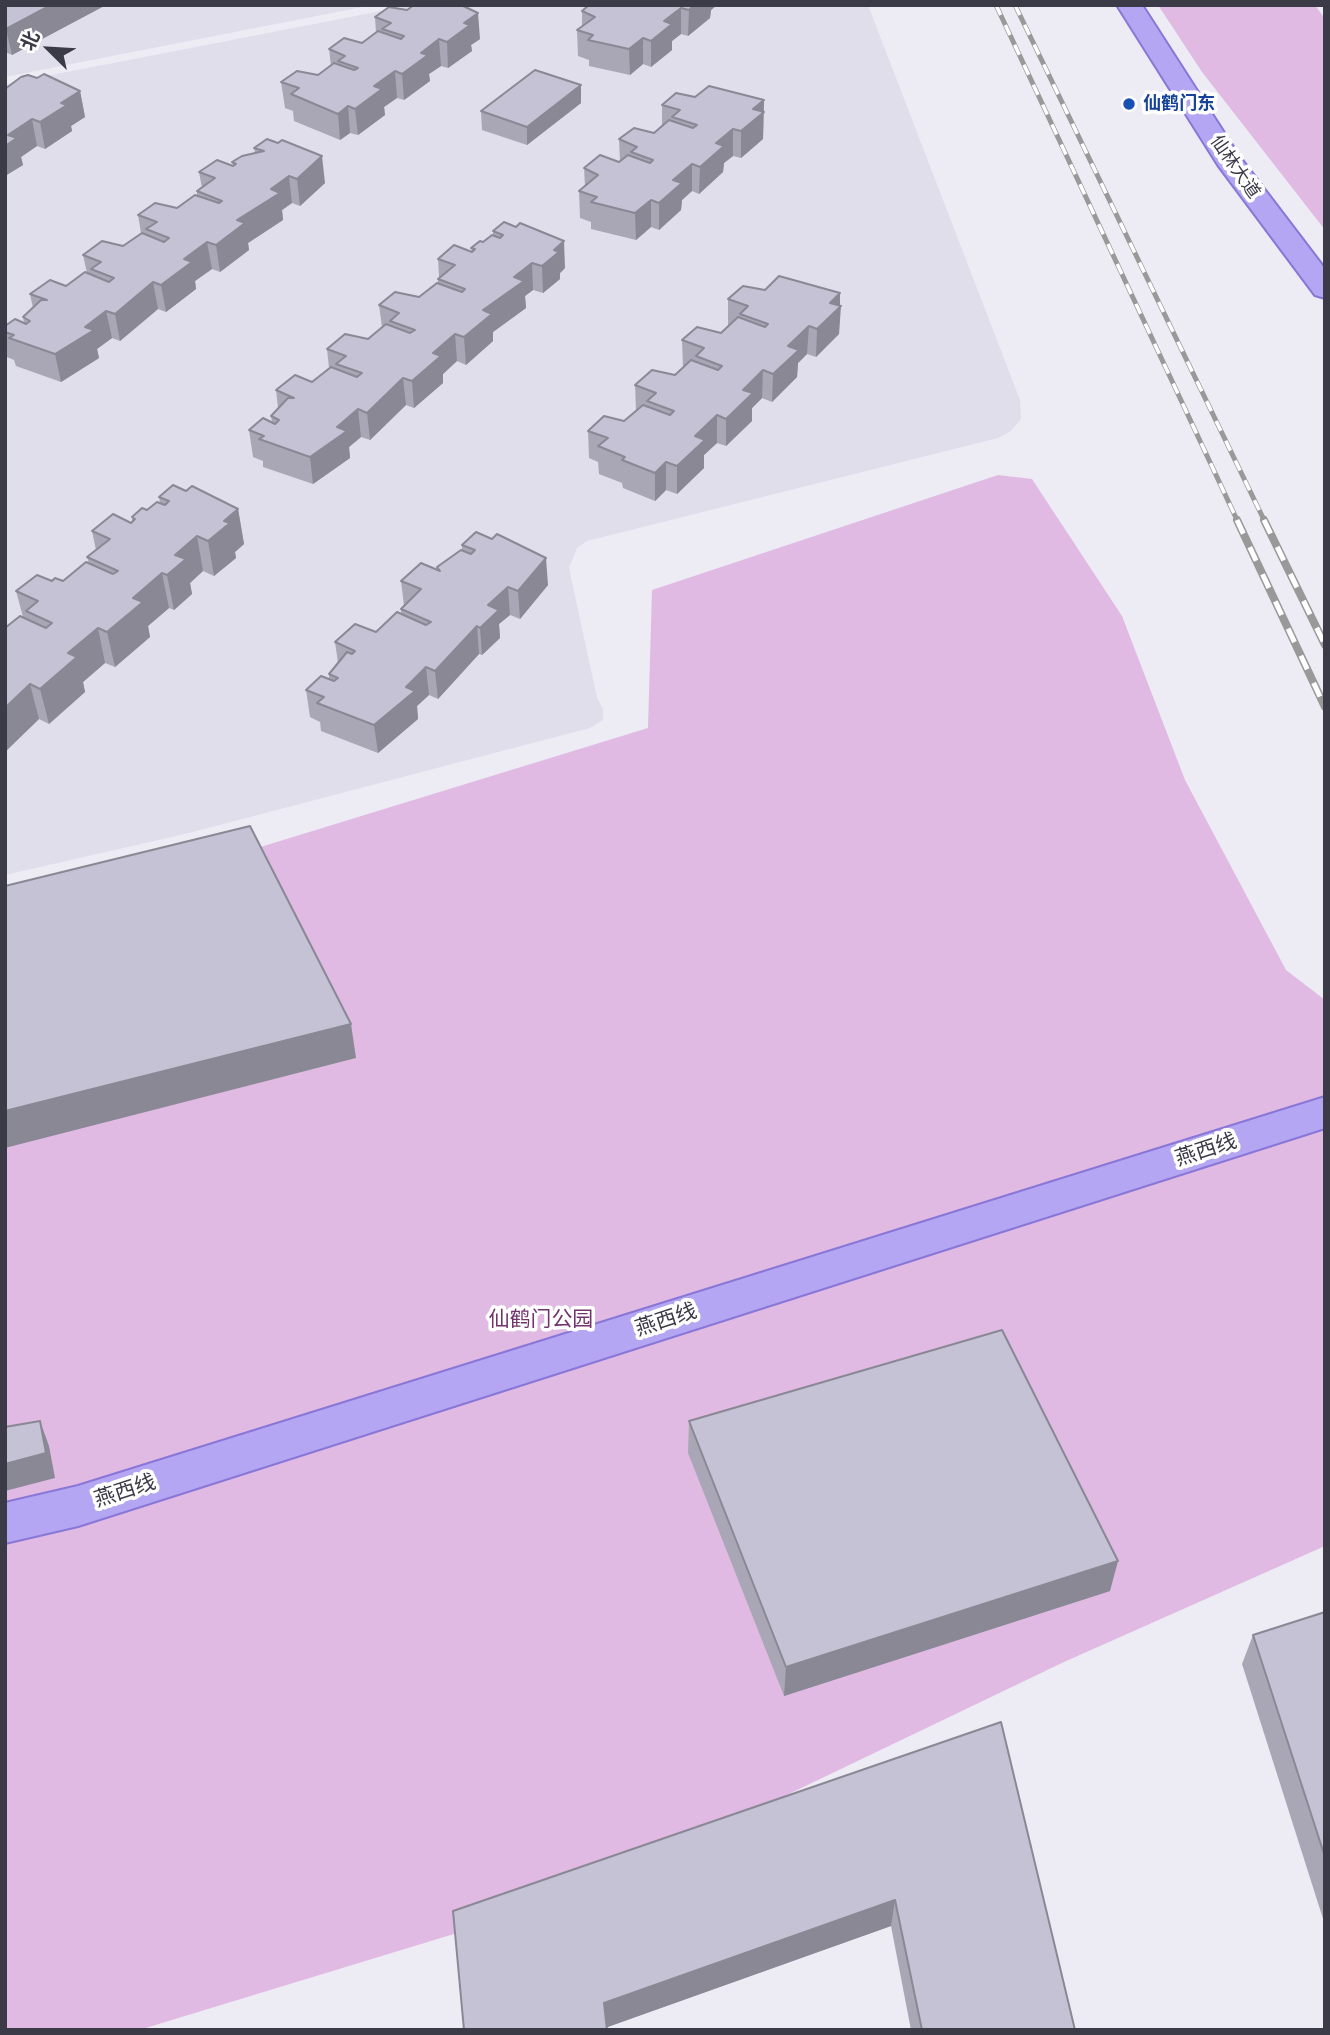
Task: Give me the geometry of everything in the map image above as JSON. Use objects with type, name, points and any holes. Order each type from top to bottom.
[{"type":"main road","name":"仙林大道","points":[[1129,5],[1228,159],[1325,289]]},
{"type":"main road","name":"燕西线","points":[[5,1523],[78,1506],[1325,1112]]},
{"type":"shaded area","points":[[5,5],[373,5],[5,77]]},
{"type":"shaded area","points":[[412,5],[868,5],[1020,400],[1021,419],[1011,431],[998,438],[587,541],[577,548],[569,568],[597,698],[603,709],[603,720],[590,728],[185,834],[5,875],[5,84]]},
{"type":"green space","points":[[1158,5],[1315,5],[1325,19],[1325,230],[1202,72]]},
{"type":"green space","name":"仙鹤门公园","points":[[998,475],[1032,479],[1122,616],[1185,780],[1286,970],[1325,1000],[1325,1546],[1064,1662],[572,1898],[139,2030],[5,2030],[5,969],[78,903],[648,728],[652,590]]},
{"type":"building","points":[[5,5],[51,5],[5,29]]},
{"type":"building","points":[[414,5],[461,5],[478,13],[464,23],[470,25],[447,42],[439,39],[421,53],[428,55],[402,74],[395,71],[374,86],[382,89],[355,109],[348,106],[338,114],[291,94],[299,88],[281,82],[297,71],[318,75],[334,63],[354,70],[358,68],[338,61],[345,56],[329,49],[344,38],[362,43],[378,31],[401,39],[404,36],[382,29],[391,23],[375,17],[389,7],[407,10]]},
{"type":"building","points":[[589,5],[694,5],[689,10],[681,8],[664,21],[672,24],[651,41],[643,38],[629,49],[588,40],[593,35],[577,30],[595,17],[582,11]]},
{"type":"building","points":[[535,70],[581,85],[527,127],[481,111]]},
{"type":"building","points":[[44,74],[80,91],[61,103],[67,105],[40,122],[32,119],[8,135],[17,138],[5,146],[5,89],[21,77],[28,75],[37,78]]},
{"type":"building","points":[[709,86],[764,100],[753,109],[764,112],[741,131],[733,129],[716,143],[724,146],[700,167],[692,164],[673,180],[682,183],[659,203],[651,200],[635,213],[591,202],[597,197],[579,191],[598,175],[584,168],[600,155],[619,162],[628,155],[650,163],[653,160],[631,152],[637,147],[619,139],[634,128],[654,133],[669,120],[693,128],[697,125],[672,117],[680,110],[662,105],[676,93],[695,97]]},
{"type":"building","points":[[267,139],[278,143],[282,140],[322,156],[297,179],[289,176],[271,189],[280,193],[237,220],[245,223],[216,245],[207,242],[184,259],[192,262],[161,285],[153,282],[115,314],[106,311],[85,327],[94,330],[55,354],[9,338],[14,335],[5,332],[5,326],[15,319],[26,324],[30,321],[23,317],[41,300],[47,300],[30,294],[50,280],[66,286],[85,272],[109,282],[114,278],[91,269],[101,262],[83,255],[102,241],[123,246],[142,233],[164,242],[169,238],[146,229],[157,222],[138,215],[155,203],[177,208],[195,195],[219,203],[222,201],[197,191],[215,178],[199,172],[217,160],[233,166],[236,164],[232,162],[242,156],[264,151],[254,148]]},
{"type":"building","points":[[504,222],[516,227],[520,223],[564,241],[554,250],[559,252],[542,266],[532,263],[514,277],[524,281],[483,310],[492,314],[464,337],[455,334],[433,353],[441,356],[412,381],[403,378],[367,413],[358,409],[337,427],[347,431],[310,457],[259,439],[264,436],[249,430],[263,418],[275,424],[279,420],[271,416],[288,398],[294,398],[276,390],[295,375],[312,382],[331,367],[357,377],[362,373],[336,364],[346,356],[327,349],[345,334],[368,339],[386,324],[410,333],[415,330],[390,321],[399,313],[379,305],[395,292],[419,297],[437,283],[462,292],[465,289],[438,279],[455,265],[438,259],[454,245],[472,252],[475,249],[471,248],[492,235],[500,238],[503,235],[493,231]]},
{"type":"building","points":[[779,276],[840,293],[830,303],[841,306],[817,329],[809,326],[788,346],[799,350],[773,374],[763,370],[743,390],[753,393],[726,419],[717,415],[695,436],[705,440],[677,466],[666,462],[655,473],[622,460],[625,457],[598,446],[608,438],[588,431],[604,416],[624,421],[643,405],[670,415],[674,411],[647,401],[656,393],[635,385],[652,370],[675,375],[691,360],[718,370],[722,366],[696,356],[704,348],[682,340],[697,327],[721,333],[738,317],[765,327],[768,324],[740,314],[748,306],[728,299],[743,286],[765,290]]},
{"type":"building","points":[[173,485],[186,491],[192,486],[238,509],[224,521],[230,523],[208,541],[197,536],[175,555],[186,559],[167,575],[162,573],[133,598],[143,602],[107,632],[98,628],[68,653],[77,657],[40,689],[30,684],[5,708],[5,628],[20,616],[46,628],[52,623],[26,611],[38,601],[16,591],[37,575],[52,581],[55,578],[63,581],[86,562],[113,574],[118,571],[87,557],[110,539],[92,531],[113,514],[131,523],[135,519],[132,517],[142,508],[147,510],[157,502],[165,505],[169,501],[159,497]]},
{"type":"building","points":[[476,532],[492,539],[497,534],[546,558],[518,591],[508,587],[488,605],[499,610],[480,628],[477,626],[435,671],[426,667],[406,687],[415,691],[374,725],[317,703],[324,697],[306,690],[321,676],[334,681],[338,678],[329,674],[347,652],[352,654],[355,651],[335,642],[355,624],[376,632],[397,612],[426,625],[431,622],[401,609],[421,589],[401,581],[421,563],[440,571],[437,567],[461,550],[471,554],[475,550],[462,545]]},
{"type":"building","points":[[250,826],[351,1024],[5,1111],[5,886]]},
{"type":"building","points":[[1002,1330],[1118,1561],[786,1667],[689,1421]]},
{"type":"building","points":[[40,1421],[46,1453],[5,1464],[5,1427]]},
{"type":"building","points":[[1325,1612],[1325,1857],[1253,1635]]},
{"type":"building","points":[[1001,1722],[1075,2030],[922,2030],[895,1900],[604,2003],[607,2030],[464,2030],[453,1911]]},
{"type":"railway","points":[[996,5],[1238,522]]},
{"type":"railway","points":[[1015,5],[1265,522]]},
{"type":"railway","points":[[1237,520],[1325,707]]},
{"type":"railway","points":[[1264,520],[1325,645]]},
{"type":"place","name":"仙鹤门东","points":[[1129,104]]}]
